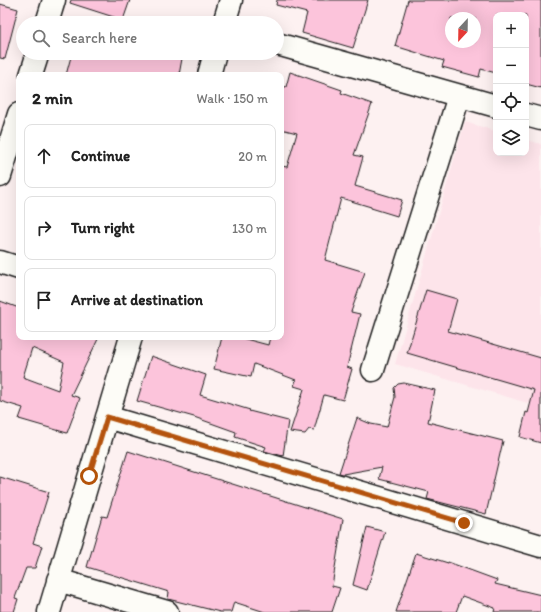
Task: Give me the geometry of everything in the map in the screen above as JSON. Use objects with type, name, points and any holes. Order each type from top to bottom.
[{"type":"street","points":[[49,16],[54,0]]},
{"type":"street","points":[[226,16],[231,0]]},
{"type":"street","points":[[284,46],[493,105]]},
{"type":"street","points":[[32,72],[36,60]]},
{"type":"street","points":[[210,72],[213,60]]},
{"type":"street","points":[[372,370],[459,96]]},
{"type":"street","points":[[529,116],[541,119]]},
{"type":"street","points":[[0,176],[5,140],[16,120]]},
{"type":"street","points":[[0,262],[16,267]]},
{"type":"street","points":[[48,612],[129,340]]},
{"type":"street","points":[[107,417],[541,546]]},
{"type":"street","points":[[58,580],[166,612]]},
{"type":"shaded area","points":[[465,122],[493,130],[493,156],[529,156],[529,141],[541,144],[541,407],[395,364]]},
{"type":"building","points":[[71,0],[130,0],[124,16],[111,16],[70,3]]},
{"type":"building","points":[[277,0],[368,0],[353,48],[302,33],[307,13],[276,5]]},
{"type":"building","points":[[408,0],[541,0],[541,88],[529,85],[529,12],[493,12],[493,72],[481,69],[479,77],[442,67],[444,61],[395,46]]},
{"type":"building","points":[[0,4],[18,9],[5,59],[0,58]]},
{"type":"building","points":[[70,60],[182,60],[180,72],[67,72]]},
{"type":"building","points":[[290,72],[342,90],[341,93],[372,104],[354,155],[363,157],[355,186],[402,200],[397,216],[341,198],[325,260],[365,272],[351,312],[360,314],[347,367],[352,369],[343,400],[324,395],[314,430],[309,429],[305,434],[290,432],[304,389],[294,386],[296,380],[254,364],[251,377],[214,369],[221,340],[249,340],[268,345],[269,340],[284,340],[284,166],[287,167],[297,133],[284,130],[284,87],[286,87]]},
{"type":"building","points":[[426,290],[457,299],[448,331],[541,358],[541,443],[520,437],[526,412],[528,413],[534,390],[407,353]]},
{"type":"building","points":[[0,301],[16,307],[16,340],[98,340],[71,395],[80,398],[67,433],[19,419],[23,408],[0,401]],"holes":[[[32,348],[64,362],[58,390],[23,377]]]},
{"type":"building","points":[[151,356],[206,375],[200,395],[250,410],[249,411],[288,421],[283,456],[264,451],[266,447],[235,437],[236,432],[194,417],[137,401]]},
{"type":"building","points":[[404,383],[435,390],[428,422],[503,441],[486,514],[427,499],[429,492],[379,479],[382,467],[343,474],[339,473],[357,418],[371,424],[387,427],[395,397],[394,388],[398,384]]},
{"type":"building","points":[[128,451],[343,519],[332,586],[340,588],[332,612],[265,612],[234,602],[231,612],[220,612],[168,599],[169,592],[87,567],[102,516],[107,517]]},
{"type":"building","points":[[0,477],[49,492],[33,543],[42,546],[35,568],[26,568],[15,598],[18,599],[14,612],[0,612]]},
{"type":"building","points":[[367,527],[385,532],[367,590],[353,585]]},
{"type":"building","points":[[416,553],[448,562],[497,580],[495,584],[541,595],[541,612],[494,612],[495,608],[462,596],[456,612],[396,612]]},
{"type":"route","points":[[89,476],[107,417],[464,523]]}]
